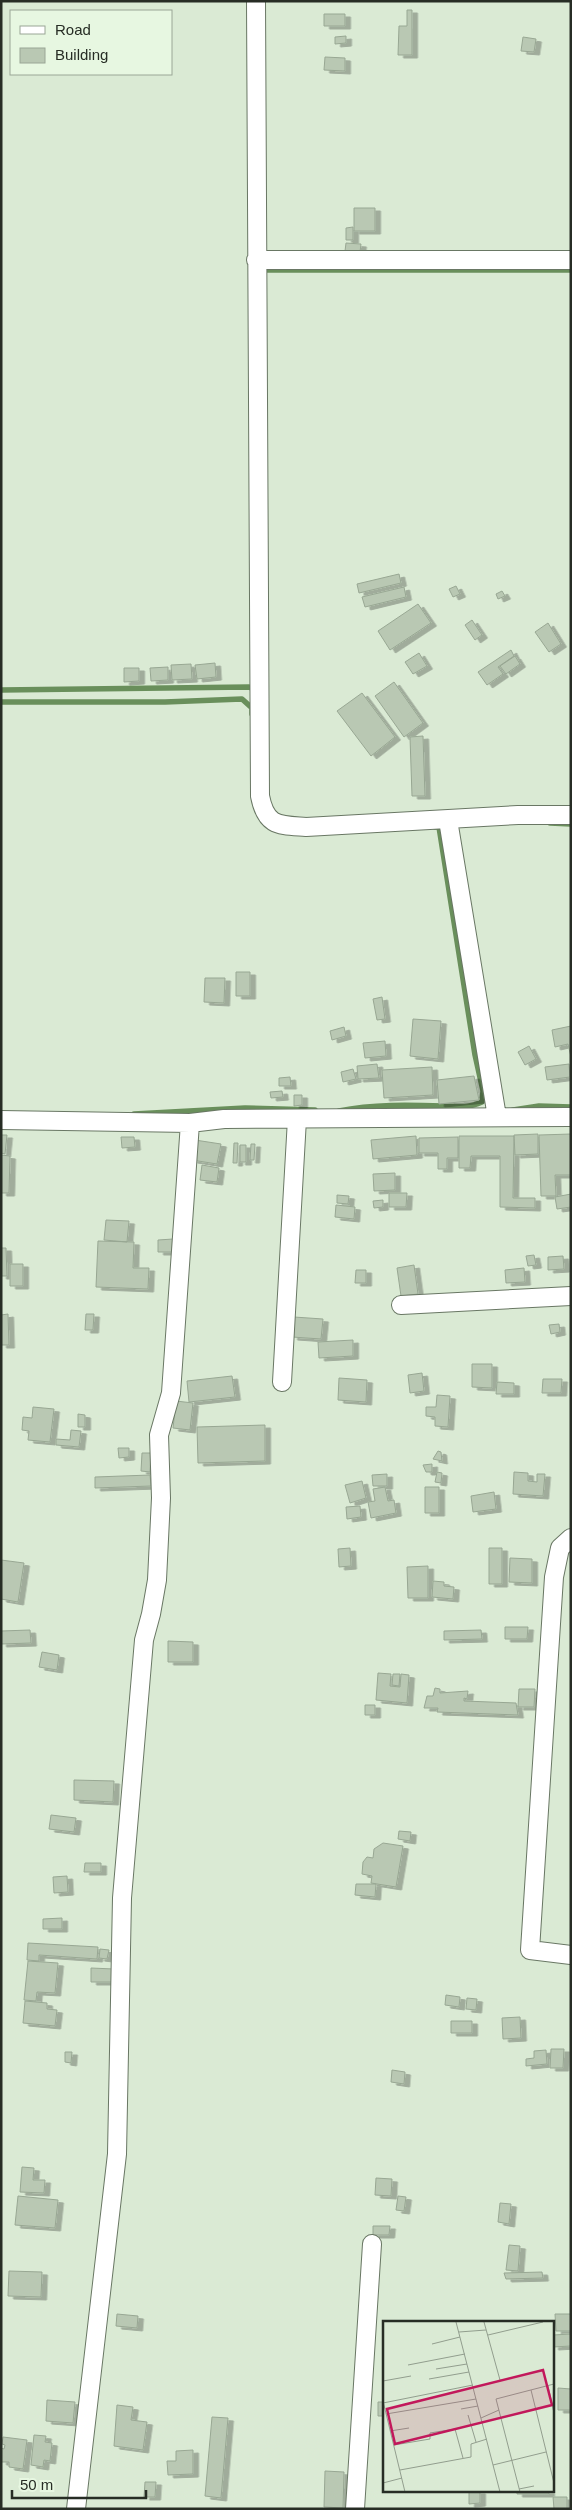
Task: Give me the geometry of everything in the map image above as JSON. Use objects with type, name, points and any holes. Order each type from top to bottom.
[{"type":"street","points":[[256,1],[260,796],[263,811],[269,819],[277,824],[306,827],[518,815],[571,815]]},
{"type":"street","points":[[256,260],[571,260]]},
{"type":"street","points":[[448,820],[498,1117]]},
{"type":"street","points":[[1,1120],[190,1123],[224,1119],[571,1117]]},
{"type":"street","points":[[282,1382],[296,1119]]},
{"type":"street","points":[[76,2509],[117,2154],[122,1898],[144,1640],[157,1580],[161,1491],[159,1435],[170,1393],[190,1123]]},
{"type":"street","points":[[401,1305],[571,1296]]},
{"type":"street","points":[[571,1538],[560,1548],[554,1577],[530,1950],[571,1955]]},
{"type":"street","points":[[356,2509],[372,2244]]},
{"type":"building","points":[[407,10],[412,10],[412,55],[398,55],[399,26],[407,26]]},
{"type":"building","points":[[324,14],[345,14],[345,26],[324,26]]},
{"type":"building","points":[[346,36],[346,43],[335,44],[335,37]]},
{"type":"building","points":[[523,37],[536,39],[534,52],[521,51]]},
{"type":"building","points":[[325,57],[345,58],[345,71],[324,70]]},
{"type":"building","points":[[354,208],[375,208],[375,231],[354,231]]},
{"type":"building","points":[[353,227],[353,240],[346,240],[346,228]]},
{"type":"building","points":[[346,243],[361,244],[360,252],[345,251]]},
{"type":"building","points":[[399,574],[401,583],[359,593],[357,584]]},
{"type":"building","points":[[456,586],[460,594],[453,597],[449,589]]},
{"type":"building","points":[[404,587],[406,597],[365,607],[362,597]]},
{"type":"building","points":[[502,591],[505,596],[498,599],[496,594]]},
{"type":"building","points":[[418,604],[431,623],[390,650],[378,631]]},
{"type":"building","points":[[472,620],[482,635],[475,640],[465,625]]},
{"type":"building","points":[[548,623],[561,644],[549,652],[535,632]]},
{"type":"building","points":[[511,650],[514,656],[498,667],[503,674],[487,685],[478,672]]},
{"type":"building","points":[[419,653],[427,666],[413,674],[405,662]]},
{"type":"building","points":[[515,656],[520,664],[506,674],[500,666]]},
{"type":"building","points":[[215,663],[216,677],[197,679],[195,665]]},
{"type":"building","points":[[191,664],[192,679],[172,680],[171,665]]},
{"type":"building","points":[[168,667],[168,680],[151,681],[150,668]]},
{"type":"building","points":[[124,668],[139,668],[139,681],[124,682]]},
{"type":"building","points":[[394,682],[423,723],[404,737],[375,696]]},
{"type":"building","points":[[362,693],[395,737],[371,756],[337,711]]},
{"type":"building","points":[[423,736],[425,796],[412,796],[410,737]]},
{"type":"building","points":[[236,972],[250,972],[250,996],[236,996]]},
{"type":"building","points":[[205,978],[225,978],[224,1003],[204,1002]]},
{"type":"building","points":[[382,997],[385,1019],[377,1020],[373,999]]},
{"type":"building","points":[[413,1019],[441,1021],[438,1059],[410,1056]]},
{"type":"building","points":[[571,1026],[571,1057],[568,1044],[555,1047],[552,1030]]},
{"type":"building","points":[[344,1027],[346,1036],[332,1040],[330,1031]]},
{"type":"building","points":[[385,1041],[386,1056],[365,1058],[363,1043]]},
{"type":"building","points":[[529,1046],[536,1059],[525,1065],[518,1052]]},
{"type":"building","points":[[377,1064],[379,1078],[358,1079],[357,1066]]},
{"type":"building","points":[[569,1064],[570,1077],[547,1080],[545,1067]]},
{"type":"building","points":[[432,1067],[433,1095],[384,1098],[382,1070]]},
{"type":"building","points":[[353,1069],[356,1079],[343,1082],[341,1072]]},
{"type":"building","points":[[474,1076],[479,1100],[439,1104],[437,1080]]},
{"type":"building","points":[[290,1077],[291,1086],[279,1086],[279,1078]]},
{"type":"building","points":[[282,1091],[283,1097],[271,1098],[270,1092]]},
{"type":"building","points":[[294,1095],[302,1095],[302,1105],[294,1106]]},
{"type":"building","points":[[538,1134],[538,1154],[515,1155],[514,1135]]},
{"type":"building","points":[[571,1134],[571,1175],[555,1175],[556,1196],[541,1196],[539,1135]]},
{"type":"building","points":[[1,1135],[7,1135],[5,1154],[1,1153]]},
{"type":"building","points":[[416,1136],[417,1155],[373,1159],[371,1140]]},
{"type":"building","points":[[459,1136],[514,1136],[513,1198],[535,1198],[535,1208],[500,1207],[500,1156],[471,1156],[470,1168],[459,1168]]},
{"type":"building","points":[[121,1137],[134,1137],[135,1147],[122,1148]]},
{"type":"building","points":[[458,1137],[458,1158],[447,1158],[447,1169],[438,1169],[438,1153],[419,1153],[419,1138]]},
{"type":"building","points":[[195,1140],[221,1144],[217,1164],[192,1160]]},
{"type":"building","points":[[234,1143],[238,1143],[237,1163],[233,1163]]},
{"type":"building","points":[[251,1144],[255,1144],[254,1160],[250,1160]]},
{"type":"building","points":[[240,1145],[246,1145],[246,1162],[240,1162]]},
{"type":"building","points":[[1,1155],[10,1156],[9,1193],[1,1193]]},
{"type":"building","points":[[202,1165],[219,1168],[217,1182],[200,1180]]},
{"type":"building","points":[[395,1173],[395,1190],[374,1191],[373,1174]]},
{"type":"building","points":[[389,1193],[407,1193],[406,1207],[389,1207]]},
{"type":"building","points":[[571,1194],[571,1207],[557,1209],[555,1197]]},
{"type":"building","points":[[337,1195],[349,1196],[348,1204],[337,1203]]},
{"type":"building","points":[[383,1200],[383,1207],[374,1208],[373,1201]]},
{"type":"building","points":[[336,1205],[355,1207],[354,1219],[335,1217]]},
{"type":"building","points":[[106,1220],[129,1221],[127,1242],[104,1240]]},
{"type":"building","points":[[173,1239],[173,1252],[158,1252],[158,1240]]},
{"type":"building","points":[[98,1241],[134,1242],[133,1268],[149,1268],[148,1289],[96,1287]]},
{"type":"building","points":[[1,1248],[6,1248],[7,1276],[1,1276]]},
{"type":"building","points":[[534,1255],[536,1265],[528,1266],[526,1256]]},
{"type":"building","points":[[563,1256],[564,1269],[548,1270],[548,1257]]},
{"type":"building","points":[[10,1264],[23,1264],[23,1286],[10,1286]]},
{"type":"building","points":[[414,1265],[418,1294],[401,1296],[397,1268]]},
{"type":"building","points":[[524,1268],[525,1282],[506,1283],[505,1270]]},
{"type":"building","points":[[356,1270],[366,1270],[366,1283],[355,1283]]},
{"type":"building","points":[[8,1314],[9,1345],[1,1345],[1,1315]]},
{"type":"building","points":[[86,1314],[94,1314],[93,1330],[85,1330]]},
{"type":"building","points":[[294,1317],[323,1319],[321,1339],[292,1337]]},
{"type":"building","points":[[559,1324],[560,1332],[551,1334],[549,1325]]},
{"type":"building","points":[[353,1340],[353,1356],[319,1358],[318,1342]]},
{"type":"building","points":[[472,1364],[492,1364],[492,1388],[472,1387]]},
{"type":"building","points":[[422,1373],[424,1391],[410,1393],[408,1375]]},
{"type":"building","points":[[232,1376],[235,1397],[189,1402],[187,1381]]},
{"type":"building","points":[[339,1378],[367,1380],[366,1402],[338,1400]]},
{"type":"building","points":[[543,1379],[562,1379],[561,1393],[542,1393]]},
{"type":"building","points":[[497,1382],[514,1383],[514,1394],[496,1394]]},
{"type":"building","points":[[437,1395],[450,1396],[448,1427],[435,1426],[435,1417],[426,1416],[426,1407],[436,1407]]},
{"type":"building","points":[[176,1401],[193,1403],[190,1430],[173,1428]]},
{"type":"building","points":[[33,1407],[54,1409],[50,1442],[28,1440],[29,1431],[22,1430],[23,1417],[32,1418]]},
{"type":"building","points":[[78,1414],[85,1415],[85,1427],[78,1427]]},
{"type":"building","points":[[265,1425],[265,1461],[198,1463],[197,1427]]},
{"type":"building","points":[[71,1430],[81,1431],[79,1447],[56,1445],[56,1439],[70,1440]]},
{"type":"building","points":[[118,1448],[129,1448],[129,1457],[119,1458]]},
{"type":"building","points":[[438,1451],[441,1452],[442,1461],[433,1459]]},
{"type":"building","points":[[142,1453],[151,1453],[150,1472],[141,1471]]},
{"type":"building","points":[[432,1464],[432,1472],[426,1472],[423,1465]]},
{"type":"building","points":[[437,1472],[442,1473],[441,1483],[435,1482]]},
{"type":"building","points":[[514,1472],[528,1473],[528,1481],[537,1482],[537,1474],[545,1474],[543,1496],[513,1494]]},
{"type":"building","points":[[387,1474],[387,1486],[373,1486],[372,1475]]},
{"type":"building","points":[[150,1475],[151,1486],[95,1488],[95,1477]]},
{"type":"building","points":[[362,1481],[366,1498],[350,1503],[345,1485]]},
{"type":"building","points":[[385,1487],[388,1501],[394,1500],[396,1513],[371,1518],[368,1502],[375,1501],[373,1489]]},
{"type":"building","points":[[425,1487],[439,1487],[439,1513],[425,1513]]},
{"type":"building","points":[[494,1492],[496,1509],[473,1512],[471,1496]]},
{"type":"building","points":[[360,1506],[361,1517],[347,1519],[346,1507]]},
{"type":"building","points":[[350,1548],[351,1566],[339,1567],[338,1549]]},
{"type":"building","points":[[489,1548],[502,1548],[502,1584],[489,1584]]},
{"type":"building","points":[[510,1558],[532,1559],[532,1583],[509,1582]]},
{"type":"building","points":[[1,1560],[24,1563],[18,1602],[1,1599]]},
{"type":"building","points":[[428,1566],[428,1598],[408,1598],[407,1567]]},
{"type":"building","points":[[433,1581],[444,1582],[444,1586],[454,1587],[453,1599],[432,1597]]},
{"type":"building","points":[[505,1627],[528,1627],[527,1639],[505,1639]]},
{"type":"building","points":[[30,1630],[31,1643],[1,1644],[1,1631]]},
{"type":"building","points":[[481,1630],[482,1639],[444,1640],[444,1631]]},
{"type":"building","points":[[168,1641],[193,1642],[193,1662],[168,1662]]},
{"type":"building","points":[[42,1652],[59,1655],[57,1670],[39,1667]]},
{"type":"building","points":[[378,1673],[391,1674],[390,1686],[400,1687],[401,1674],[409,1675],[407,1703],[376,1700]]},
{"type":"building","points":[[393,1674],[400,1674],[399,1686],[392,1685]]},
{"type":"building","points":[[435,1688],[440,1689],[440,1693],[468,1691],[467,1699],[464,1698],[464,1701],[516,1703],[518,1715],[437,1712],[438,1708],[424,1708],[427,1696],[433,1696]]},
{"type":"building","points":[[519,1689],[535,1689],[534,1707],[518,1707]]},
{"type":"building","points":[[365,1705],[375,1705],[375,1715],[365,1715]]},
{"type":"building","points":[[74,1780],[114,1781],[113,1802],[74,1800]]},
{"type":"building","points":[[51,1815],[76,1818],[74,1832],[49,1829]]},
{"type":"building","points":[[399,1831],[411,1832],[410,1841],[398,1839]]},
{"type":"building","points":[[383,1843],[403,1846],[396,1887],[371,1883],[372,1876],[362,1874],[363,1862],[367,1857],[373,1858],[374,1849]]},
{"type":"building","points":[[85,1863],[101,1863],[101,1872],[84,1872]]},
{"type":"building","points":[[67,1876],[68,1892],[54,1893],[53,1877]]},
{"type":"building","points":[[356,1884],[376,1884],[375,1897],[355,1895]]},
{"type":"building","points":[[62,1918],[62,1929],[43,1929],[43,1919]]},
{"type":"building","points":[[28,1943],[98,1947],[97,1959],[39,1955],[39,1961],[27,1960]]},
{"type":"building","points":[[100,1949],[109,1950],[107,1959],[99,1958]]},
{"type":"building","points":[[28,1961],[58,1963],[55,1993],[37,1992],[36,2001],[24,2000]]},
{"type":"building","points":[[91,1968],[114,1969],[114,1982],[91,1982]]},
{"type":"building","points":[[446,1995],[460,1997],[459,2007],[445,2005]]},
{"type":"building","points":[[467,1998],[477,1999],[476,2010],[466,2009]]},
{"type":"building","points":[[25,2001],[47,2003],[47,2009],[57,2010],[55,2026],[23,2023]]},
{"type":"building","points":[[520,2017],[521,2038],[503,2039],[502,2018]]},
{"type":"building","points":[[451,2021],[472,2021],[472,2033],[451,2033]]},
{"type":"building","points":[[551,2049],[564,2049],[563,2068],[550,2068]]},
{"type":"building","points":[[546,2050],[547,2064],[526,2066],[526,2059],[534,2058],[534,2051]]},
{"type":"building","points":[[65,2052],[72,2052],[71,2063],[65,2062]]},
{"type":"building","points":[[392,2070],[405,2072],[404,2084],[391,2082]]},
{"type":"building","points":[[22,2167],[34,2168],[33,2180],[45,2180],[44,2193],[20,2192]]},
{"type":"building","points":[[376,2178],[392,2179],[391,2196],[375,2195]]},
{"type":"building","points":[[18,2196],[58,2200],[55,2228],[15,2225]]},
{"type":"building","points":[[398,2196],[406,2197],[404,2211],[396,2210]]},
{"type":"building","points":[[500,2203],[511,2204],[509,2224],[498,2222]]},
{"type":"building","points":[[373,2226],[390,2226],[389,2235],[373,2235]]},
{"type":"building","points":[[509,2245],[520,2246],[518,2271],[506,2270]]},
{"type":"building","points":[[9,2271],[42,2272],[41,2297],[8,2296]]},
{"type":"building","points":[[542,2272],[543,2278],[506,2279],[504,2273]]},
{"type":"building","points":[[117,2314],[138,2316],[137,2328],[116,2326]]},
{"type":"building","points":[[555,2314],[571,2314],[571,2331],[556,2331]]},
{"type":"building","points":[[571,2334],[571,2346],[554,2347],[554,2335]]},
{"type":"building","points":[[558,2388],[571,2389],[571,2410],[558,2410]]},
{"type":"building","points":[[47,2400],[75,2402],[73,2423],[46,2421]]},
{"type":"building","points":[[378,2402],[383,2402],[383,2416],[378,2416]]},
{"type":"building","points":[[117,2405],[133,2407],[131,2420],[147,2422],[143,2450],[114,2446]]},
{"type":"building","points":[[212,2417],[228,2418],[221,2498],[205,2496]]},
{"type":"building","points":[[34,2435],[46,2436],[45,2442],[52,2443],[50,2461],[44,2460],[43,2467],[31,2465]]},
{"type":"building","points":[[3,2437],[27,2440],[23,2469],[9,2467],[9,2462],[1,2462],[1,2448],[4,2449],[5,2445],[2,2444]]},
{"type":"building","points":[[193,2450],[193,2474],[168,2475],[167,2461],[176,2461],[176,2451]]},
{"type":"building","points":[[325,2471],[344,2472],[343,2508],[324,2507]]},
{"type":"building","points":[[145,2482],[156,2482],[155,2497],[144,2497]]},
{"type":"building","points":[[469,2492],[480,2492],[480,2503],[469,2504]]},
{"type":"building","points":[[517,2492],[549,2492],[549,2494],[517,2494]]},
{"type":"building","points":[[553,2497],[567,2497],[567,2509],[554,2509]]},
{"type":"waterway","points":[[260,270],[571,270]]},
{"type":"waterway","points":[[1,690],[249,687],[256,690]]},
{"type":"waterway","points":[[1,702],[165,702],[242,699],[252,708],[252,714]]},
{"type":"waterway","points":[[550,823],[571,824]]},
{"type":"waterway","points":[[339,1111],[365,1107],[418,1105],[463,1107],[482,1102],[483,1091],[475,1055],[439,827],[435,827]]},
{"type":"waterway","points":[[513,1110],[539,1106],[571,1107]]},
{"type":"waterway","points":[[134,1114],[245,1108],[315,1110]]}]
